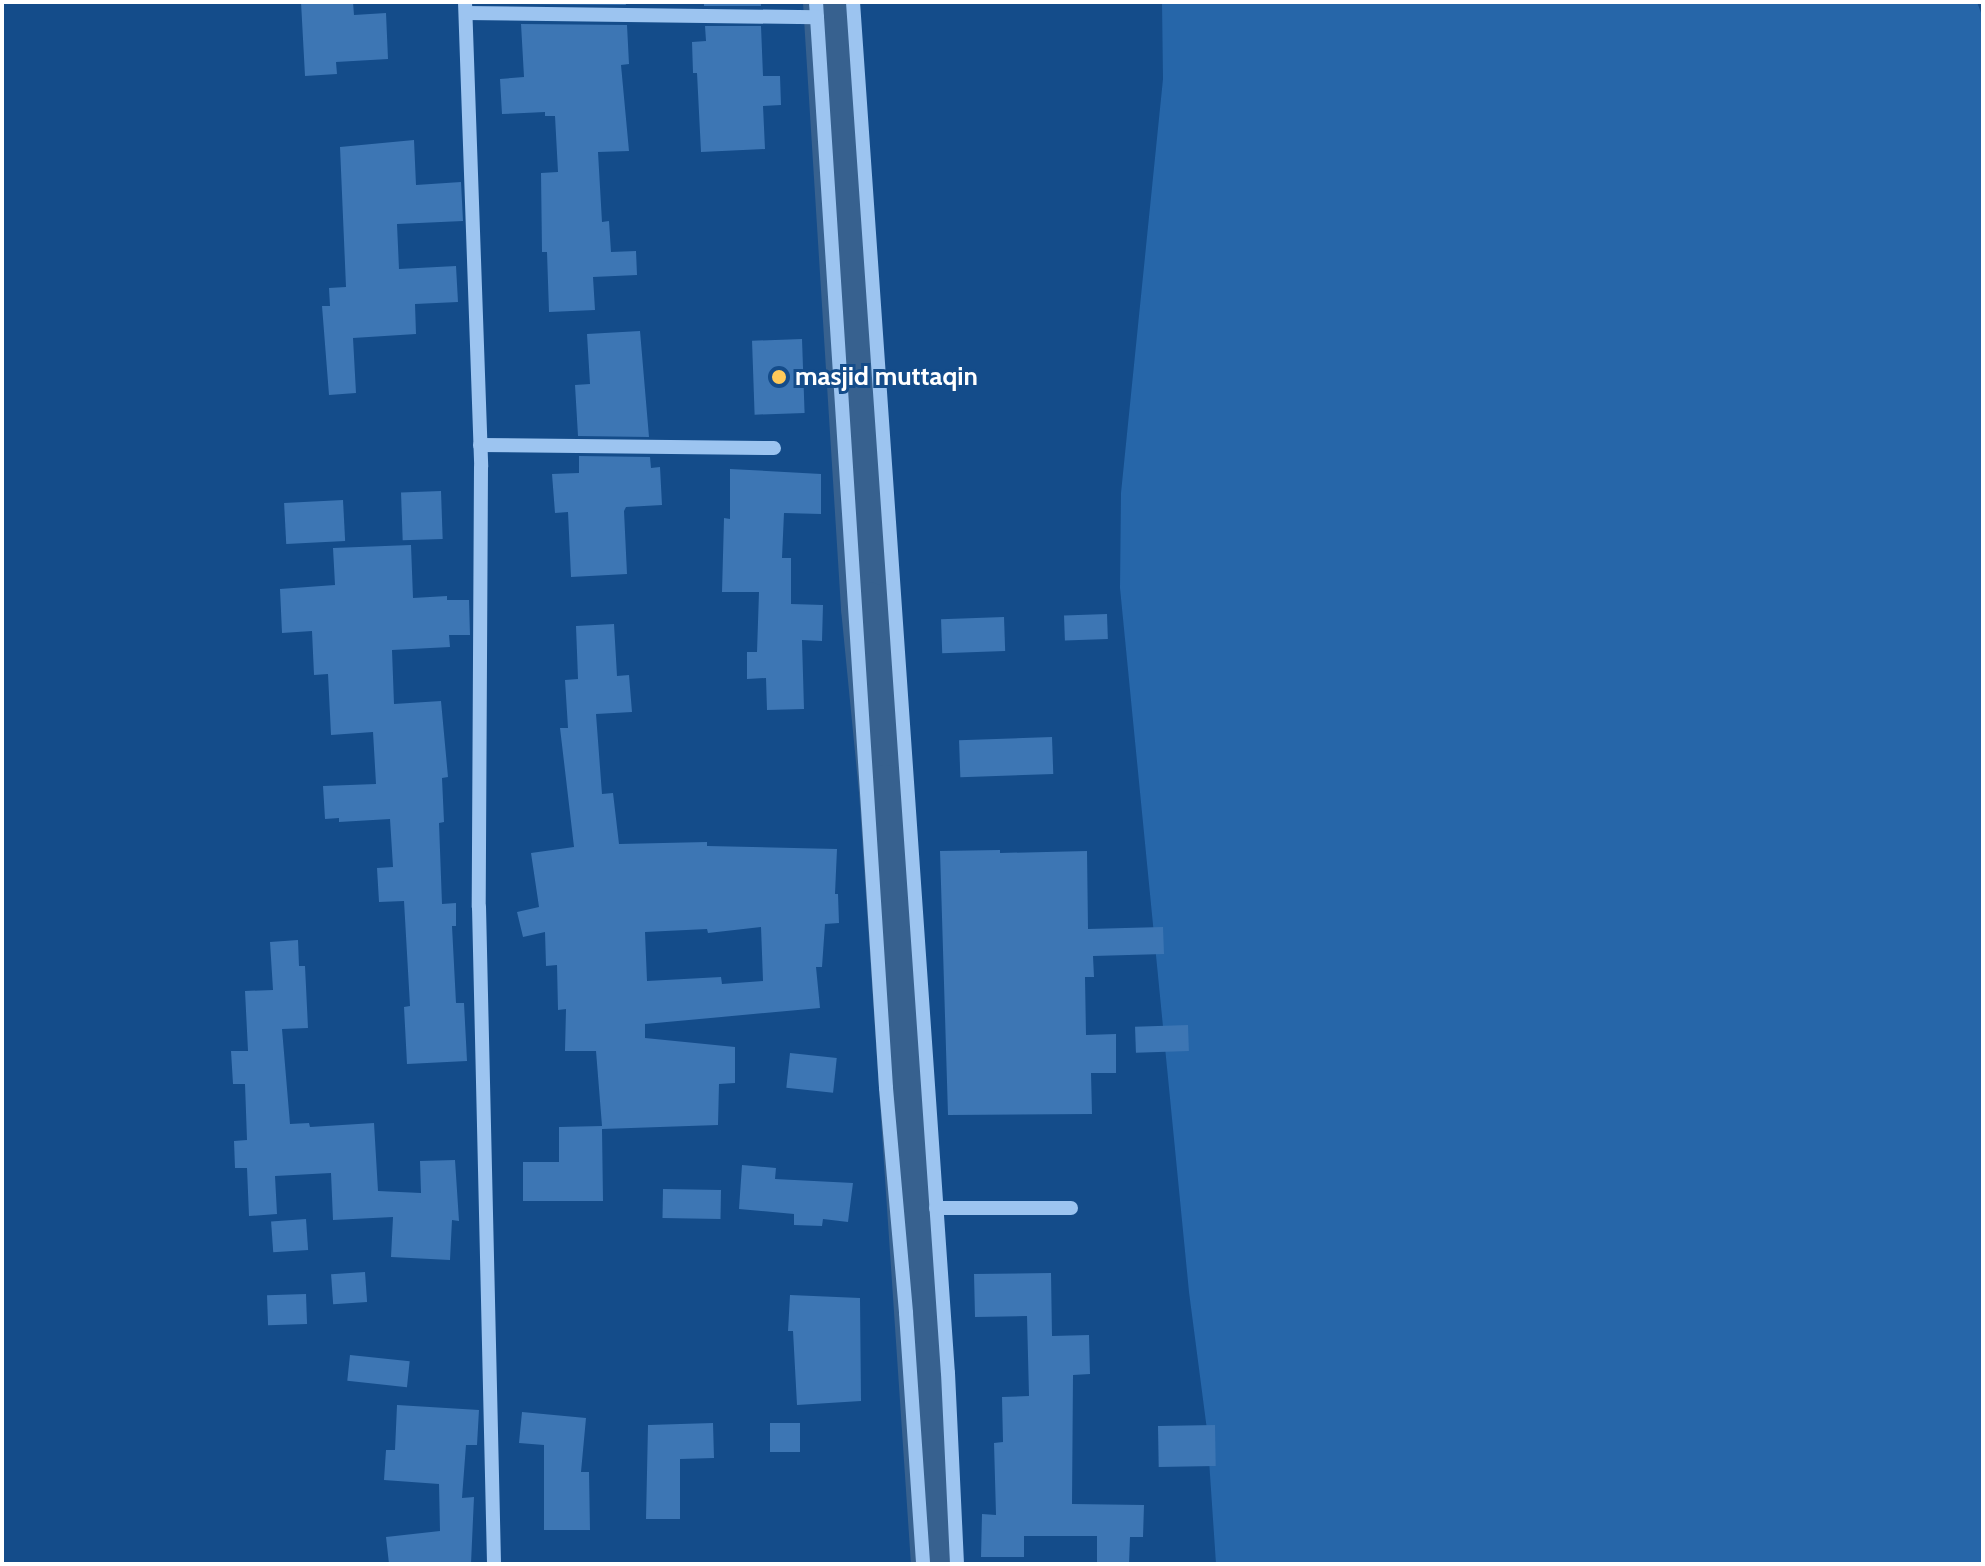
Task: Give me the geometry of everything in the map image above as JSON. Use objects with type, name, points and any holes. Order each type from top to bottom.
[{"type":"street","points":[[853,2],[936,1208],[957,1564]]},
{"type":"street","points":[[494,1564],[479,907],[480,445],[465,8],[817,9],[886,1088],[906,1313],[923,1564]]},
{"type":"street","points":[[480,445],[774,448]]},
{"type":"street","points":[[936,1208],[1071,1208]]},
{"type":"shaded area","points":[[1162,2],[1977,2],[1983,18],[1983,1564],[1216,1564],[1207,1430],[1189,1292],[1120,588],[1121,493],[1163,79]]},
{"type":"building","points":[[301,2],[353,2],[354,15],[386,13],[388,59],[336,62],[337,74],[305,76]]},
{"type":"building","points":[[625,2],[626,5],[520,4]]},
{"type":"building","points":[[704,2],[761,2],[761,6],[704,6]]},
{"type":"building","points":[[521,24],[627,25],[629,64],[621,65],[629,151],[598,152],[602,222],[609,221],[611,252],[636,251],[637,275],[593,277],[595,310],[549,312],[547,252],[542,252],[541,173],[558,172],[555,116],[545,116],[545,112],[502,114],[500,79],[524,77]]},
{"type":"building","points":[[705,26],[761,26],[763,76],[780,76],[781,105],[763,106],[765,149],[701,152],[697,73],[693,73],[692,42],[706,41]]},
{"type":"building","points":[[414,140],[416,185],[461,182],[463,221],[397,224],[399,269],[456,266],[458,302],[415,304],[416,334],[353,338],[356,393],[329,395],[322,306],[330,306],[329,288],[346,287],[340,147]]},
{"type":"building","points":[[640,331],[649,437],[578,436],[575,385],[590,384],[587,334]]},
{"type":"building","name":"masjid muttaqin","points":[[802,339],[805,413],[755,415],[752,341]]},
{"type":"building","points":[[579,456],[650,457],[651,468],[660,467],[662,505],[626,507],[624,511],[627,574],[571,577],[568,512],[555,513],[552,474],[579,473]]},
{"type":"building","points":[[730,469],[821,474],[821,514],[784,513],[782,558],[791,558],[791,604],[823,605],[822,641],[802,640],[804,709],[767,710],[766,678],[747,679],[747,652],[757,652],[759,592],[722,592],[724,518],[730,519]]},
{"type":"building","points":[[441,491],[443,539],[403,540],[401,492]]},
{"type":"building","points":[[343,500],[345,541],[286,544],[284,503]]},
{"type":"building","points":[[411,545],[413,598],[447,596],[447,600],[469,600],[470,635],[449,635],[450,647],[392,650],[394,704],[441,701],[448,777],[442,778],[444,822],[439,823],[442,904],[456,903],[456,926],[452,926],[456,1003],[464,1003],[467,1061],[407,1064],[404,1007],[410,1006],[404,901],[379,902],[377,868],[393,867],[390,819],[339,822],[339,818],[325,819],[323,786],[376,784],[373,732],[331,735],[328,674],[314,675],[312,631],[282,633],[280,589],[335,585],[333,548]]},
{"type":"building","points":[[1107,614],[1108,639],[1065,640],[1064,616]]},
{"type":"building","points":[[1004,617],[1005,651],[942,653],[941,619]]},
{"type":"building","points":[[614,624],[617,676],[629,675],[632,712],[596,714],[602,794],[613,793],[619,844],[707,842],[707,846],[837,849],[835,894],[838,894],[839,923],[825,924],[822,967],[816,967],[820,1008],[645,1024],[645,1038],[735,1047],[735,1083],[719,1084],[718,1125],[602,1129],[603,1201],[523,1201],[523,1162],[559,1162],[559,1127],[602,1126],[596,1051],[565,1051],[566,1009],[558,1010],[557,965],[546,966],[545,932],[523,937],[517,912],[539,907],[531,853],[574,847],[560,728],[568,728],[565,680],[578,679],[576,626]],"holes":[[[761,927],[763,981],[722,984],[721,977],[647,981],[645,932],[707,929],[708,933]]]},
{"type":"building","points":[[1052,737],[1053,774],[960,777],[959,740]]},
{"type":"building","points":[[1000,850],[1000,853],[1087,851],[1088,929],[1163,927],[1164,954],[1093,956],[1094,977],[1085,977],[1086,1035],[1116,1034],[1116,1073],[1091,1073],[1092,1114],[948,1115],[940,851]]},
{"type":"building","points":[[298,940],[299,966],[305,966],[308,1028],[282,1029],[290,1124],[309,1123],[310,1127],[374,1123],[378,1191],[421,1193],[420,1161],[455,1160],[459,1221],[452,1220],[450,1260],[391,1257],[393,1217],[333,1220],[331,1173],[275,1176],[277,1214],[249,1216],[247,1168],[235,1168],[234,1141],[247,1140],[245,1084],[233,1084],[231,1051],[248,1051],[245,991],[273,990],[270,942]]},
{"type":"building","points":[[1188,1025],[1189,1051],[1136,1053],[1135,1027]]},
{"type":"building","points":[[790,1053],[837,1058],[833,1093],[786,1088]]},
{"type":"building","points":[[742,1165],[776,1168],[775,1179],[853,1183],[848,1222],[823,1219],[822,1226],[794,1225],[794,1214],[739,1209]]},
{"type":"building","points":[[663,1189],[721,1190],[720,1219],[662,1218]]},
{"type":"building","points":[[306,1219],[308,1250],[273,1252],[271,1221]]},
{"type":"building","points":[[365,1272],[367,1302],[333,1304],[331,1274]]},
{"type":"building","points":[[1051,1273],[1052,1336],[1089,1335],[1090,1374],[1073,1375],[1072,1504],[1144,1505],[1143,1537],[1130,1537],[1129,1564],[1097,1564],[1097,1536],[1024,1536],[1024,1557],[981,1557],[982,1514],[996,1515],[994,1443],[1003,1442],[1002,1397],[1029,1396],[1027,1316],[975,1317],[974,1274]]},
{"type":"building","points":[[306,1294],[307,1324],[268,1325],[267,1295]]},
{"type":"building","points":[[790,1295],[860,1298],[861,1401],[797,1405],[793,1331],[788,1331]]},
{"type":"building","points":[[350,1355],[410,1361],[407,1387],[347,1381]]},
{"type":"building","points":[[397,1405],[479,1410],[477,1445],[466,1445],[462,1498],[474,1497],[471,1564],[389,1564],[386,1537],[440,1531],[439,1484],[384,1480],[386,1450],[395,1450]]},
{"type":"building","points":[[522,1412],[586,1418],[581,1472],[589,1472],[590,1530],[544,1530],[544,1445],[519,1443]]},
{"type":"building","points":[[713,1423],[714,1458],[680,1459],[680,1519],[646,1519],[648,1425]]},
{"type":"building","points":[[770,1423],[800,1423],[800,1452],[770,1452]]},
{"type":"building","points":[[1215,1425],[1216,1466],[1159,1467],[1158,1426]]},
{"type":"waterway","points":[[829,2],[867,608],[885,791],[937,1564]]},
{"type":"place","name":"masjid muttaqin","points":[[779,377]]}]
